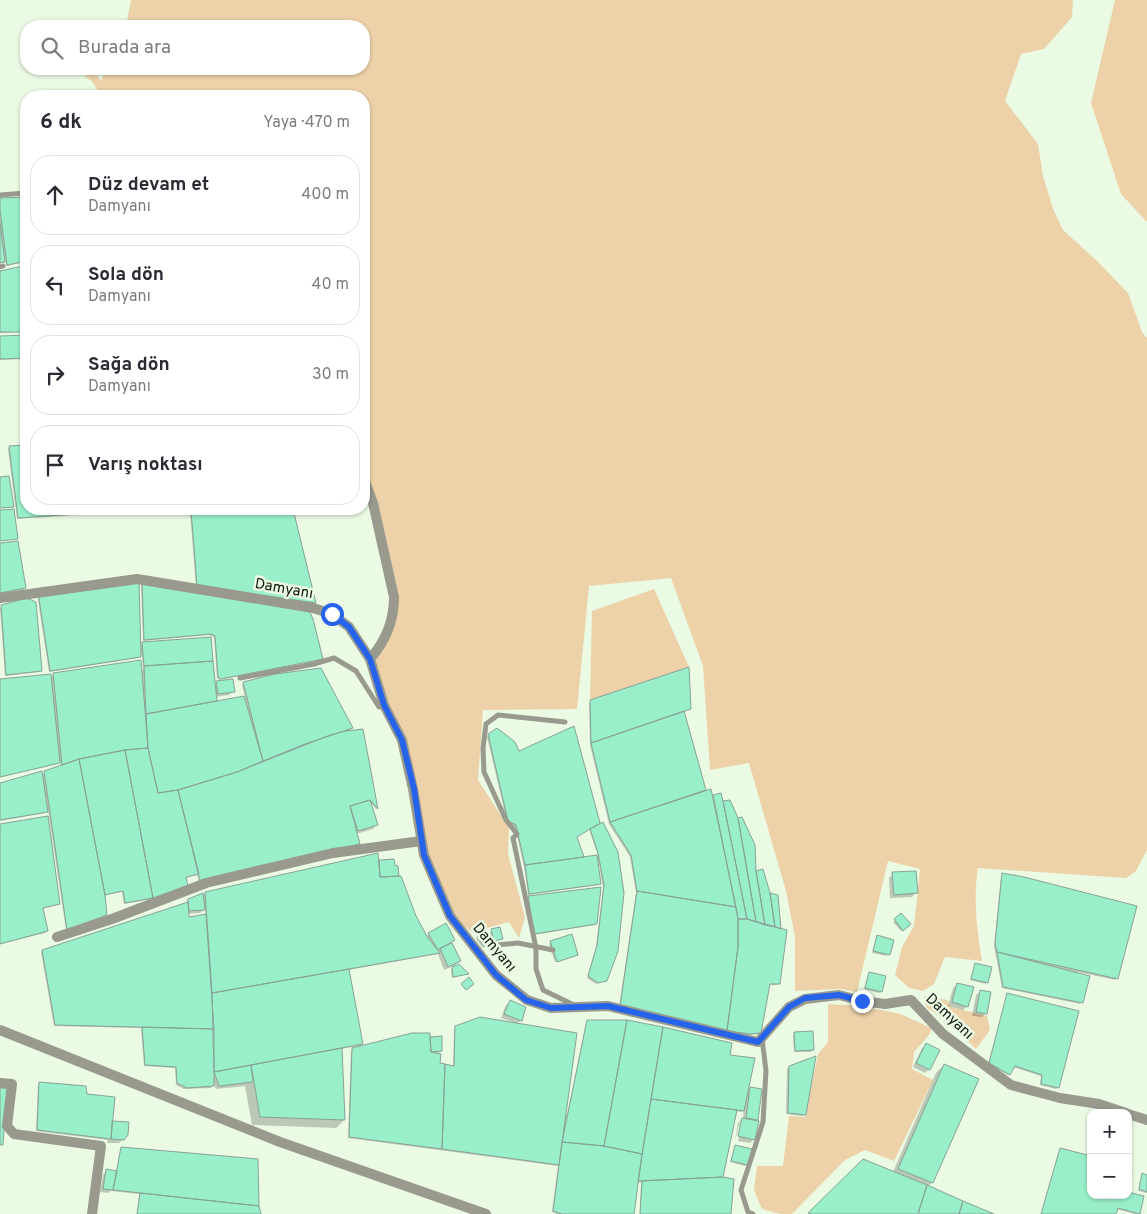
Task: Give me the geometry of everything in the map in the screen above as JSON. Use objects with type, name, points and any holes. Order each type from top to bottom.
[{"type":"street","points":[[370,495],[394,597],[394,612],[391,625],[375,654],[370,659]]},
{"type":"street","name":"Damyanı","points":[[0,598],[137,579],[313,608],[332,614],[349,627],[370,659],[384,705],[402,740],[414,789],[420,841],[450,916],[496,975],[526,1000],[551,1008],[608,1006],[758,1042],[789,1007],[805,998],[839,995],[885,1004],[911,1000],[943,1034],[1011,1085],[1060,1098],[1098,1104],[1114,1109]]},
{"type":"street","points":[[57,937],[112,919],[206,883],[334,853],[420,841]]},
{"type":"street","points":[[0,1030],[280,1142],[486,1214]]},
{"type":"street","points":[[0,1083],[12,1084],[7,1126],[14,1134],[101,1146],[92,1214]]},
{"type":"street","name":"Damyanı","points":[[1132,1115],[1147,1120]]},
{"type":"lane","points":[[0,195],[20,193]]},
{"type":"lane","points":[[240,678],[314,664],[334,658],[356,671],[379,707],[384,705]]},
{"type":"lane","points":[[565,722],[498,716],[486,724],[483,748],[484,772],[506,820],[516,834],[512,838],[515,856],[536,948],[536,969],[543,990],[581,1008]]},
{"type":"lane","points":[[496,945],[518,942],[536,948],[553,950]]},
{"type":"lane","points":[[753,1214],[748,1212],[741,1190],[763,1122],[766,1071],[762,1036]]},
{"type":"shaded area","points":[[131,0],[1073,0],[1072,17],[1044,49],[1021,54],[1005,101],[1038,144],[1043,176],[1053,209],[1063,230],[1128,293],[1142,332],[1147,338],[1147,850],[1136,871],[1126,878],[978,868],[976,914],[982,961],[945,957],[934,984],[923,991],[909,988],[895,975],[902,947],[914,926],[920,869],[888,861],[857,992],[840,989],[795,991],[795,937],[786,891],[749,763],[710,770],[703,666],[671,578],[589,586],[577,709],[483,710],[478,780],[509,828],[508,854],[525,917],[519,938],[509,922],[473,932],[459,920],[446,899],[434,871],[414,807],[393,719],[375,661],[394,626],[375,502],[370,489],[370,90],[97,90],[92,81],[84,76],[97,75],[101,81],[104,75],[370,75],[370,20],[127,20]]},
{"type":"shaded area","points":[[1115,0],[1147,0],[1147,222],[1121,194],[1091,103]]},
{"type":"shaded area","points":[[654,589],[689,667],[590,700],[592,611]]},
{"type":"shaded area","points":[[924,996],[947,1000],[951,1007],[987,1016],[990,1030],[976,1049],[946,1021],[926,1007]]},
{"type":"shaded area","points":[[828,1004],[862,1006],[900,1014],[932,1028],[929,1035],[914,1052],[912,1069],[933,1080],[894,1161],[865,1150],[845,1160],[792,1214],[781,1214],[762,1209],[754,1190],[757,1166],[783,1166],[789,1116],[805,1117],[818,1054],[828,1042]]},
{"type":"building","points":[[20,197],[20,262],[7,265],[0,210],[0,198]]},
{"type":"building","points":[[0,223],[5,262],[0,263]]},
{"type":"building","points":[[20,267],[20,332],[0,332],[0,271]]},
{"type":"building","points":[[20,335],[20,358],[0,359],[0,336]]},
{"type":"building","points":[[20,445],[20,515],[62,515],[18,518],[9,446]]},
{"type":"building","points":[[9,476],[14,507],[0,508],[0,477]]},
{"type":"building","points":[[14,509],[18,539],[0,541],[0,510]]},
{"type":"building","points":[[191,515],[294,515],[316,603],[197,586]]},
{"type":"building","points":[[18,541],[26,588],[0,593],[0,543]]},
{"type":"building","points":[[139,581],[141,657],[50,671],[38,592]]},
{"type":"building","points":[[142,582],[308,608],[313,619],[323,659],[221,679],[218,677],[215,636],[211,634],[144,640]]},
{"type":"building","points":[[27,598],[36,602],[42,671],[6,675],[1,605]]},
{"type":"building","points":[[211,637],[213,661],[144,666],[142,642]]},
{"type":"building","points":[[141,660],[148,748],[125,750],[79,759],[62,765],[53,673]]},
{"type":"building","points":[[213,661],[217,701],[146,714],[144,666]]},
{"type":"building","points":[[689,667],[691,709],[591,743],[590,700]]},
{"type":"building","points":[[321,668],[353,728],[305,744],[263,761],[243,682],[275,674]]},
{"type":"building","points":[[51,674],[60,763],[0,777],[0,679]]},
{"type":"building","points":[[233,679],[235,692],[218,694],[216,681]]},
{"type":"building","points":[[244,696],[263,761],[237,772],[178,790],[158,793],[148,748],[146,714]]},
{"type":"building","points":[[684,711],[706,790],[610,822],[591,743]]},
{"type":"building","points":[[574,726],[600,823],[577,837],[584,857],[525,865],[516,825],[508,821],[488,734],[497,728],[515,742],[519,751]]},
{"type":"building","points":[[363,729],[378,809],[370,800],[350,806],[360,844],[200,881],[178,790],[237,772],[330,735]]},
{"type":"building","points":[[148,748],[158,793],[178,790],[199,874],[186,877],[188,886],[153,898],[125,750]]},
{"type":"building","points":[[125,750],[153,898],[125,903],[123,891],[105,895],[79,759]]},
{"type":"building","points":[[79,759],[105,895],[107,915],[67,930],[44,771]]},
{"type":"building","points":[[42,771],[48,812],[0,820],[0,783]]},
{"type":"building","points":[[711,789],[736,907],[637,891],[631,855],[610,822]]},
{"type":"building","points":[[721,793],[747,919],[738,919],[713,795]]},
{"type":"building","points":[[370,800],[378,825],[358,831],[350,806]]},
{"type":"building","points":[[730,800],[738,818],[756,922],[747,919],[723,801]]},
{"type":"building","points":[[48,816],[60,904],[43,908],[48,931],[0,944],[0,824]]},
{"type":"building","points":[[742,817],[755,845],[756,871],[765,925],[756,922],[738,818]]},
{"type":"building","points":[[603,822],[618,852],[624,893],[618,951],[607,981],[598,983],[588,976],[597,945],[604,885],[598,853],[590,829]]},
{"type":"building","points":[[378,853],[380,877],[401,876],[416,916],[428,938],[440,953],[212,993],[205,892]]},
{"type":"building","points":[[597,855],[601,884],[529,894],[525,865]]},
{"type":"building","points":[[394,859],[395,865],[398,866],[399,876],[380,877],[379,860]]},
{"type":"building","points":[[763,869],[770,893],[775,927],[765,925],[756,871]]},
{"type":"building","points":[[916,871],[918,893],[894,895],[892,872]]},
{"type":"building","points":[[1002,873],[1137,906],[1118,979],[997,952],[995,944]]},
{"type":"building","points":[[601,887],[597,924],[534,934],[528,896]]},
{"type":"building","points":[[637,891],[736,907],[738,947],[727,1031],[620,1006]]},
{"type":"building","points":[[203,893],[205,910],[189,911],[188,899]]},
{"type":"building","points":[[770,893],[778,895],[781,929],[775,927]]},
{"type":"building","points":[[188,902],[189,917],[206,914],[214,1029],[55,1025],[42,950]]},
{"type":"building","points":[[901,913],[911,924],[903,931],[894,919]]},
{"type":"building","points":[[738,919],[747,919],[787,930],[780,984],[770,984],[761,1033],[750,1034],[727,1031],[738,947]]},
{"type":"building","points":[[446,923],[455,940],[438,950],[428,933]]},
{"type":"building","points":[[500,927],[503,939],[494,941],[491,929]]},
{"type":"building","points":[[482,932],[491,942],[485,947],[477,937]]},
{"type":"building","points":[[572,934],[578,955],[557,962],[550,941]]},
{"type":"building","points":[[877,935],[894,940],[890,955],[873,951]]},
{"type":"building","points":[[452,943],[461,961],[448,967],[440,948]]},
{"type":"building","points":[[997,952],[1090,976],[1083,1003],[1003,987]]},
{"type":"building","points":[[975,963],[992,967],[988,983],[971,979]]},
{"type":"building","points":[[459,964],[469,974],[453,977],[452,967]]},
{"type":"building","points":[[349,969],[363,1044],[214,1072],[212,993]]},
{"type":"building","points":[[869,972],[886,976],[882,992],[865,988]]},
{"type":"building","points":[[469,977],[474,984],[466,990],[461,984]]},
{"type":"building","points":[[957,983],[974,987],[968,1007],[952,1002]]},
{"type":"building","points":[[980,990],[991,992],[987,1014],[976,1012]]},
{"type":"building","points":[[1007,993],[1079,1011],[1059,1088],[1041,1084],[1042,1075],[1015,1066],[1010,1075],[989,1063]]},
{"type":"building","points":[[510,1000],[526,1007],[522,1021],[504,1014]]},
{"type":"building","points":[[480,1017],[577,1033],[559,1165],[442,1149],[445,1064],[454,1066],[455,1026]]},
{"type":"building","points":[[587,1020],[627,1020],[604,1146],[562,1142]]},
{"type":"building","points":[[627,1020],[663,1027],[642,1154],[604,1146]]},
{"type":"building","points":[[142,1027],[214,1029],[214,1086],[187,1088],[177,1083],[176,1067],[145,1065]]},
{"type":"building","points":[[663,1027],[732,1043],[730,1055],[755,1058],[744,1111],[651,1099]]},
{"type":"building","points":[[813,1031],[814,1050],[795,1051],[794,1032]]},
{"type":"building","points":[[412,1033],[430,1033],[431,1052],[441,1054],[440,1063],[445,1064],[442,1149],[349,1137],[352,1048]]},
{"type":"building","points":[[442,1036],[442,1051],[431,1052],[430,1037]]},
{"type":"building","points":[[926,1043],[940,1050],[930,1070],[916,1063]]},
{"type":"building","points":[[342,1048],[345,1120],[260,1117],[251,1065]]},
{"type":"building","points":[[816,1056],[806,1115],[788,1113],[789,1066]]},
{"type":"building","points":[[944,1064],[979,1079],[933,1183],[898,1169]]},
{"type":"building","points":[[251,1065],[253,1082],[219,1086],[214,1072]]},
{"type":"building","points":[[39,1082],[86,1086],[87,1094],[115,1097],[111,1139],[37,1130]]},
{"type":"building","points":[[750,1087],[762,1089],[758,1120],[746,1118]]},
{"type":"building","points":[[0,1088],[7,1088],[3,1145],[0,1145]]},
{"type":"building","points":[[651,1099],[737,1110],[723,1177],[638,1181]]},
{"type":"building","points":[[742,1118],[759,1121],[755,1140],[738,1136]]},
{"type":"building","points":[[112,1121],[129,1122],[128,1135],[124,1140],[111,1139]]},
{"type":"building","points":[[562,1142],[604,1146],[642,1154],[634,1214],[562,1214],[553,1211]]},
{"type":"building","points":[[735,1145],[752,1149],[748,1165],[731,1161]]},
{"type":"building","points":[[121,1147],[258,1159],[259,1206],[113,1190]]},
{"type":"building","points":[[1060,1148],[1087,1155],[1087,1199],[1132,1199],[1132,1193],[1144,1196],[1140,1214],[1118,1208],[1116,1214],[1041,1214]]},
{"type":"building","points":[[863,1159],[927,1185],[918,1214],[808,1213]]},
{"type":"building","points":[[106,1169],[117,1171],[113,1190],[103,1189]]},
{"type":"building","points":[[1142,1173],[1147,1175],[1147,1192],[1139,1189]]},
{"type":"building","points":[[723,1177],[734,1179],[731,1214],[640,1214],[642,1181]]},
{"type":"building","points":[[927,1185],[963,1201],[959,1214],[918,1214]]},
{"type":"building","points":[[140,1193],[259,1206],[261,1214],[137,1214]]},
{"type":"building","points":[[963,1201],[994,1214],[959,1214]]},
{"type":"route","points":[[332,614],[349,627],[370,659],[384,705],[402,740],[414,789],[420,841],[450,916],[496,975],[526,1000],[551,1008],[608,1006],[758,1042],[789,1007],[805,998],[839,995],[862,1001]]}]
